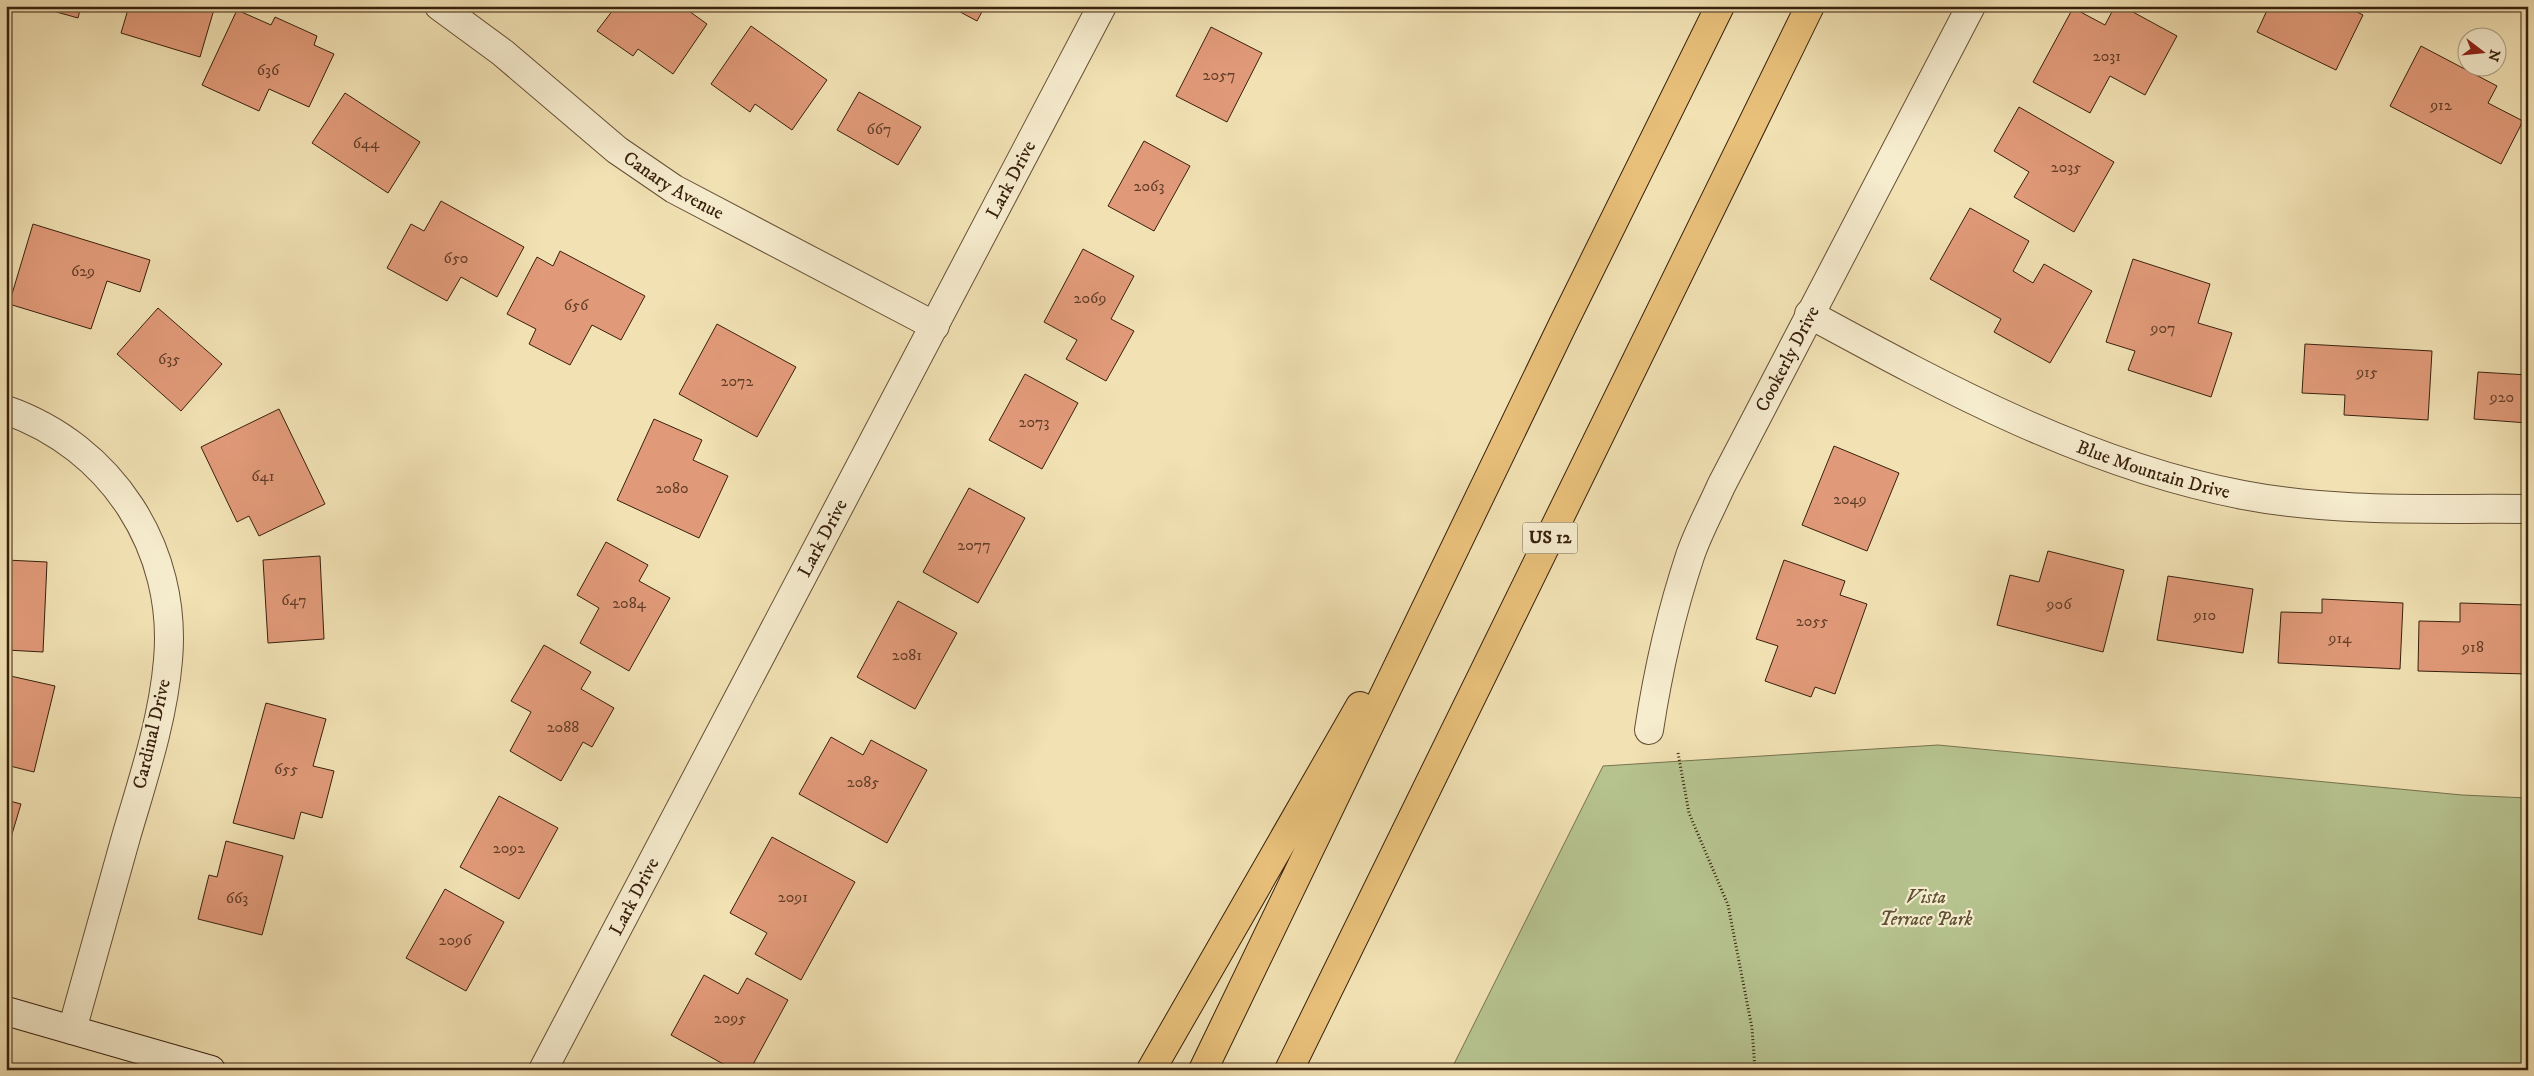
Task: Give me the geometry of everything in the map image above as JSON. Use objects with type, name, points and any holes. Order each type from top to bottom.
[{"type":"highway","points":[[1203,1070],[1473,510],[1720,6]]},
{"type":"highway","name":"US 12","points":[[1289,1070],[1810,6]]},
{"type":"highway","points":[[1151,1070],[1473,510]]},
{"type":"street","name":"Canary Avenue","points":[[439,6],[503,53],[617,150],[674,189],[935,326]]},
{"type":"street","name":"Lark Drive","points":[[543,1070],[1102,6]]},
{"type":"street","name":"Cookerly Drive","points":[[1649,730],[1658,672],[1690,555],[1721,486],[1809,314],[1971,6]]},
{"type":"street","name":"Blue Mountain Drive","points":[[1809,314],[1945,388],[2025,424],[2104,455],[2184,480],[2243,495],[2302,503],[2374,508],[2528,509]]},
{"type":"street","name":"Cardinal Drive","points":[[6,410],[61,437],[99,467],[130,504],[155,552],[168,606],[168,660],[158,726],[72,1030]]},
{"type":"street","points":[[6,1011],[211,1070]]},
{"type":"path","points":[[1649,730],[1678,751],[1689,813],[1728,905],[1752,1028],[1755,1070]]},
{"type":"green space","name":"Vista Terrace Park","points":[[1938,745],[2462,795],[2528,798],[2528,1070],[1451,1070],[1603,766]]},
{"type":"building","points":[[35,6],[81,6],[78,18]]},
{"type":"building","points":[[129,6],[215,6],[200,57],[121,33]]},
{"type":"building","points":[[616,6],[682,6],[707,24],[673,74],[638,49],[633,56],[597,31]]},
{"type":"building","points":[[949,6],[985,6],[977,21]]},
{"type":"building","points":[[2115,6],[2122,6],[2177,36],[2145,95],[2110,76],[2090,113],[2033,82],[2073,8],[2105,25]]},
{"type":"building","points":[[2269,6],[2345,6],[2363,15],[2336,70],[2257,32]]},
{"type":"building","points":[[237,10],[271,25],[275,17],[317,36],[314,45],[334,54],[309,107],[269,89],[259,111],[202,85]]},
{"type":"building","points":[[751,26],[827,80],[792,130],[755,104],[750,112],[711,84]]},
{"type":"building","points":[[1211,27],[1262,53],[1227,122],[1176,96]]},
{"type":"building","points":[[2421,46],[2456,64],[2456,78],[2482,78],[2497,86],[2488,103],[2523,121],[2501,164],[2390,106]]},
{"type":"building","points":[[859,92],[921,127],[898,165],[837,130]]},
{"type":"building","points":[[345,93],[420,142],[388,193],[312,143]]},
{"type":"building","points":[[2019,107],[2114,162],[2074,232],[2014,197],[2029,172],[1994,151]]},
{"type":"building","points":[[1144,141],[1190,166],[1154,231],[1108,206]]},
{"type":"building","points":[[441,201],[524,247],[497,297],[461,277],[447,301],[387,268],[411,224],[424,231]]},
{"type":"building","points":[[1970,208],[2029,241],[2013,271],[2033,283],[2044,264],[2092,291],[2050,363],[1994,332],[2001,319],[1930,279]]},
{"type":"building","points":[[33,224],[150,260],[140,292],[107,281],[91,329],[9,304]]},
{"type":"building","points":[[1083,249],[1134,276],[1111,319],[1134,331],[1106,381],[1066,359],[1077,340],[1044,322]]},
{"type":"building","points":[[560,251],[645,296],[621,340],[592,325],[570,365],[529,344],[536,329],[507,314],[537,257],[553,266]]},
{"type":"building","points":[[2133,259],[2210,284],[2198,323],[2232,333],[2211,397],[2128,370],[2135,351],[2106,342]]},
{"type":"building","points":[[158,308],[222,364],[181,411],[117,354]]},
{"type":"building","points":[[717,324],[796,367],[757,437],[679,394]]},
{"type":"building","points":[[2305,344],[2432,351],[2428,420],[2344,415],[2345,395],[2302,393]]},
{"type":"building","points":[[2478,372],[2528,375],[2528,423],[2474,419]]},
{"type":"building","points":[[1025,374],[1078,403],[1042,469],[989,440]]},
{"type":"building","points":[[279,409],[325,504],[259,536],[249,516],[237,522],[201,447]]},
{"type":"building","points":[[654,419],[702,440],[693,460],[728,476],[699,538],[617,500]]},
{"type":"building","points":[[1834,446],[1899,473],[1867,551],[1802,525]]},
{"type":"building","points":[[969,488],[1025,518],[978,603],[923,572]]},
{"type":"building","points":[[606,542],[648,565],[639,581],[670,598],[629,671],[580,643],[599,608],[577,595]]},
{"type":"building","points":[[2048,551],[2124,570],[2103,652],[1997,625],[2010,575],[2039,582]]},
{"type":"building","points":[[320,556],[324,639],[268,643],[263,560]]},
{"type":"building","points":[[6,560],[47,562],[43,652],[6,650]]},
{"type":"building","points":[[1784,560],[1845,581],[1840,595],[1867,604],[1835,694],[1815,687],[1811,697],[1765,681],[1778,646],[1756,639]]},
{"type":"building","points":[[2168,576],[2253,589],[2243,653],[2157,640]]},
{"type":"building","points":[[2322,599],[2403,603],[2400,669],[2278,663],[2281,612],[2322,613]]},
{"type":"building","points":[[898,601],[957,633],[915,709],[857,677]]},
{"type":"building","points":[[2460,603],[2528,605],[2528,674],[2418,671],[2419,621],[2460,622]]},
{"type":"building","points":[[544,645],[591,672],[581,689],[614,708],[592,747],[583,742],[561,781],[510,751],[531,712],[511,701]]},
{"type":"building","points":[[6,675],[55,686],[34,772],[6,765]]},
{"type":"building","points":[[266,703],[326,719],[313,766],[334,771],[322,818],[301,812],[294,839],[233,823]]},
{"type":"building","points":[[831,737],[863,755],[871,740],[927,770],[887,843],[799,794]]},
{"type":"building","points":[[499,796],[558,828],[519,899],[460,867]]},
{"type":"building","points":[[6,800],[21,804],[6,854]]},
{"type":"building","points":[[772,837],[855,882],[801,980],[755,954],[767,933],[730,913]]},
{"type":"building","points":[[226,841],[283,856],[262,935],[198,919],[209,875],[217,877]]},
{"type":"building","points":[[445,889],[504,922],[466,991],[406,958]]},
{"type":"building","points":[[704,975],[738,994],[747,978],[788,1000],[750,1070],[734,1070],[671,1035]]}]
